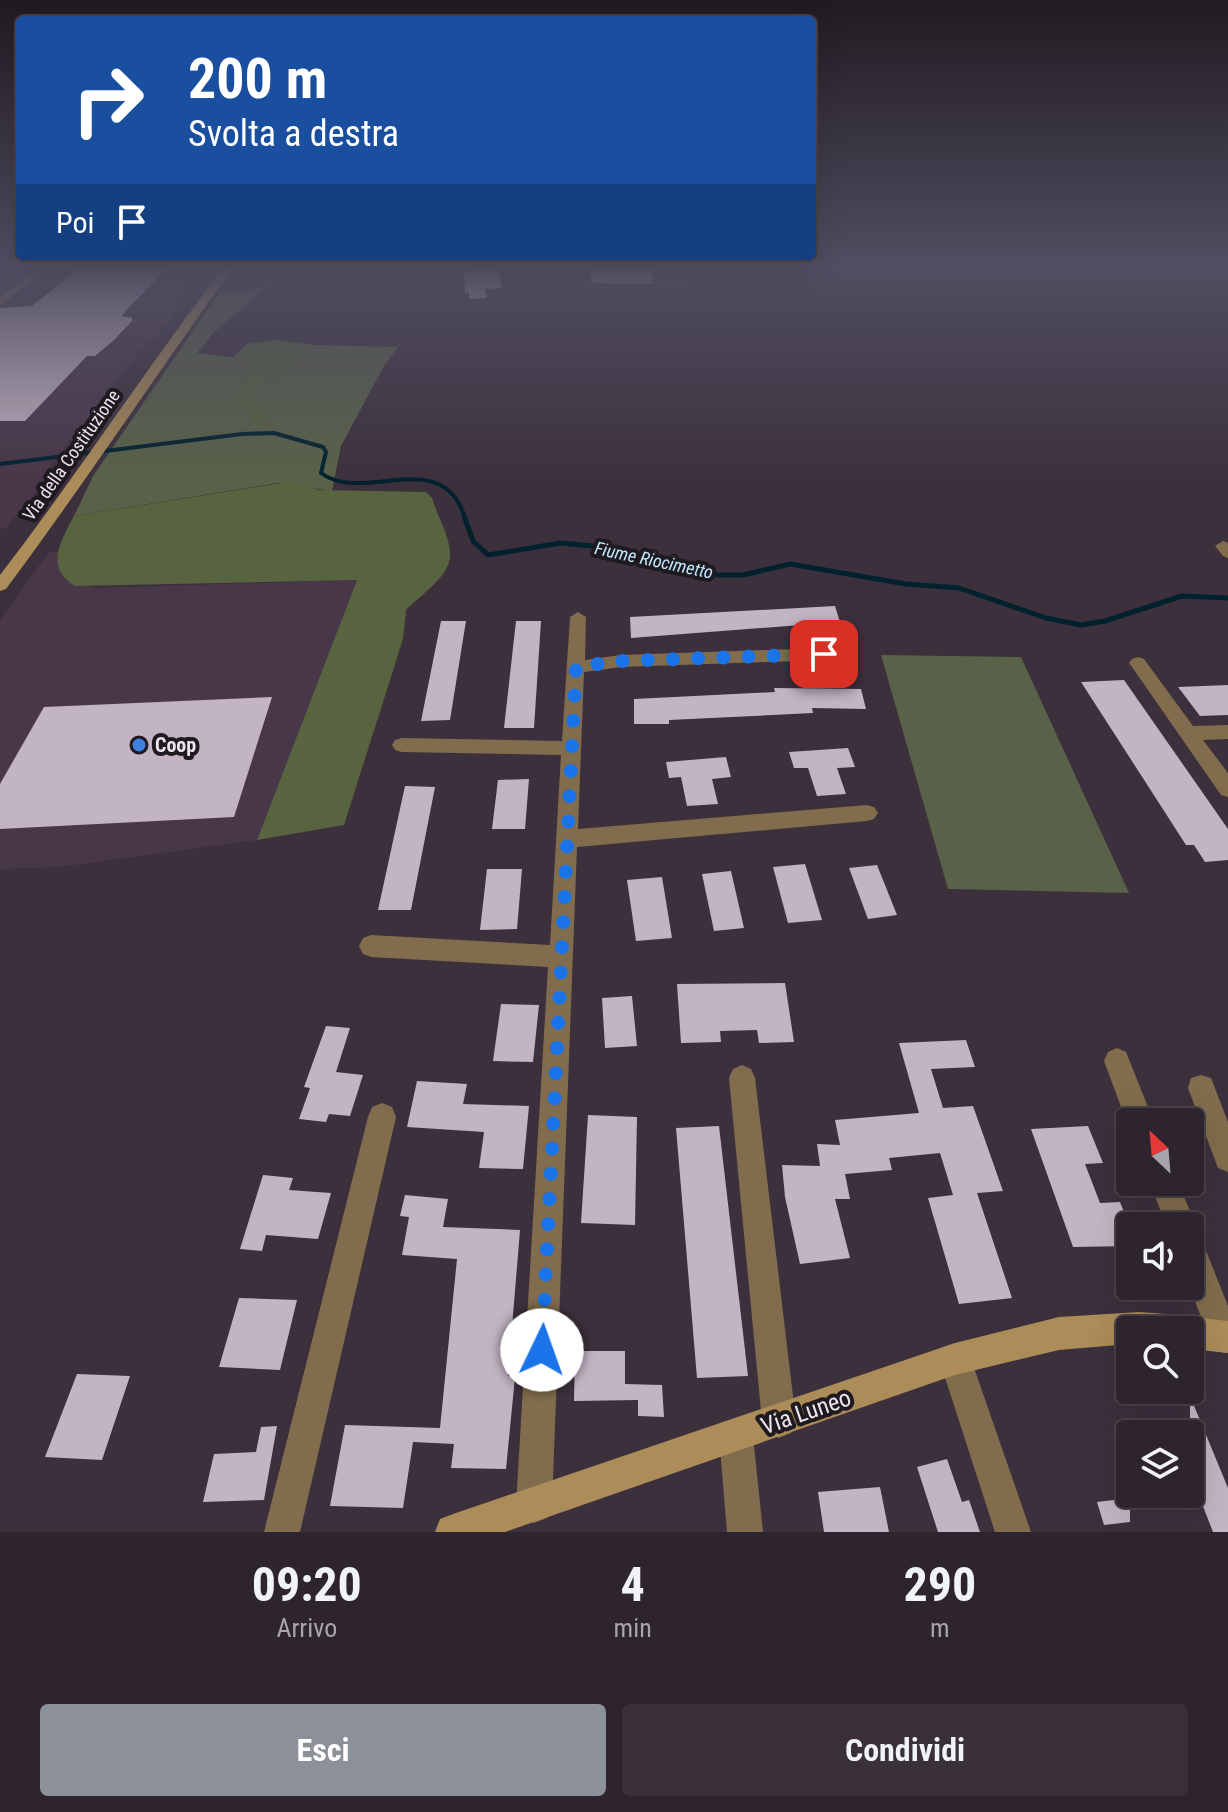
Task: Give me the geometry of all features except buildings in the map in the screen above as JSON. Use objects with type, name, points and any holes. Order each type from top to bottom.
[{"type":"main road","name":"Via della Costituzione","points":[[0,586],[95,458],[174,339]]},
{"type":"main road","name":"Via Luneo","points":[[453,1532],[514,1517],[955,1359],[1010,1343],[1070,1331],[1116,1327]]},
{"type":"main road","points":[[1204,1335],[1226,1337]]},
{"type":"street","points":[[514,1517],[563,957],[578,617]]},
{"type":"street","points":[[576,667],[621,661],[824,654]]},
{"type":"street","points":[[1138,663],[1228,789]]},
{"type":"street","points":[[1188,733],[1228,732]]},
{"type":"street","points":[[402,745],[573,748]]},
{"type":"street","points":[[568,839],[867,813]]},
{"type":"street","points":[[371,946],[563,957]]},
{"type":"street","points":[[1117,1061],[1135,1108]]},
{"type":"street","points":[[742,1078],[779,1421]]},
{"type":"street","points":[[1201,1088],[1228,1158]]},
{"type":"street","points":[[282,1532],[382,1117]]},
{"type":"street","points":[[1204,1283],[1226,1337]]},
{"type":"street","points":[[955,1359],[1013,1532]]},
{"type":"street","points":[[736,1436],[745,1532]]},
{"type":"shaded area","points":[[0,339],[154,339],[148,341],[50,466],[53,472],[6,528],[0,529]]},
{"type":"shaded area","points":[[59,551],[58,568],[94,588],[357,580],[257,840],[59,867],[0,869],[0,620],[48,553]]},
{"type":"green space","points":[[187,339],[208,339],[197,353],[255,360],[235,394],[254,424],[274,422],[254,392],[304,358],[295,356],[315,345],[398,347],[385,364],[341,446],[332,491],[278,483],[74,516],[93,476]]},
{"type":"green space","points":[[273,340],[315,345],[297,356],[305,358],[254,392],[275,423],[254,424],[235,394],[254,360],[232,358],[247,344]]},
{"type":"green space","points":[[288,482],[320,490],[426,492],[432,498],[445,532],[450,560],[441,577],[406,610],[403,639],[344,825],[257,840],[357,580],[75,586],[60,571],[58,553],[74,516]]},
{"type":"green space","points":[[881,655],[1021,657],[1129,893],[948,889]]},
{"type":"waterway","name":"Fiume Riocimetto","points":[[0,464],[242,434],[274,433],[323,447],[326,452],[321,473],[339,481],[421,480],[439,484],[454,496],[464,516]]},
{"type":"waterway","name":"Fiume Riocimetto","points":[[464,516],[473,541],[488,555],[561,543],[602,547],[718,575],[743,575],[790,564],[906,584],[959,588],[1046,618],[1081,625],[1105,621],[1182,596],[1228,598]]},
{"type":"place","name":"Coop","points":[[139,745]]},
{"type":"route","points":[[542,1350],[576,667],[621,661],[824,654]]}]
